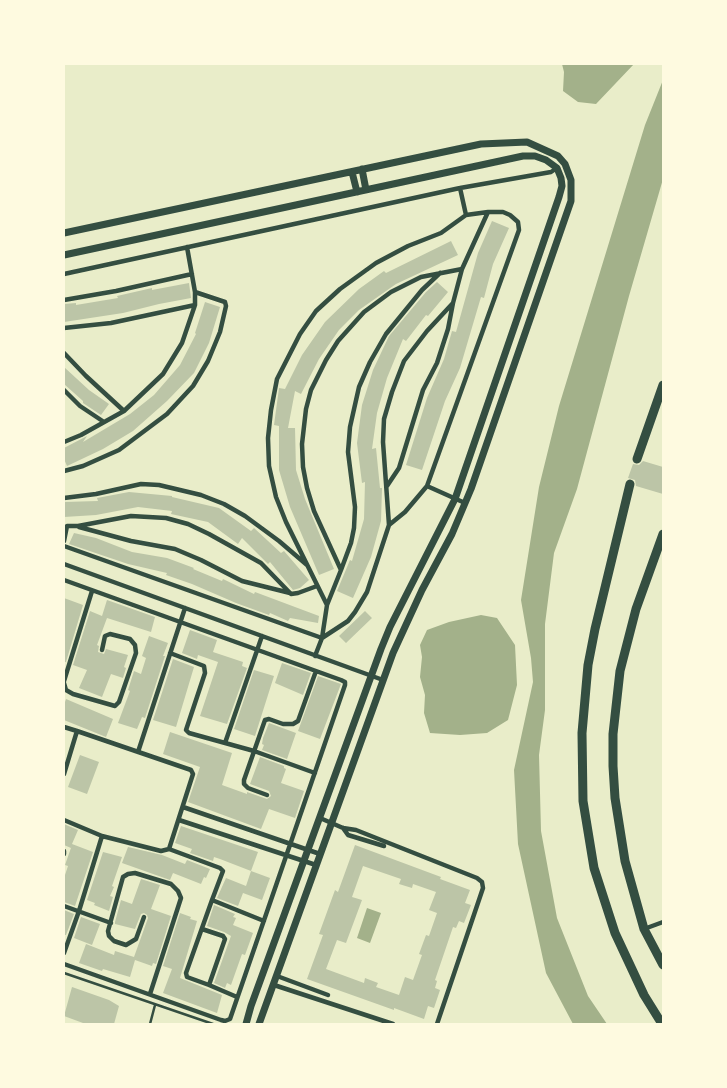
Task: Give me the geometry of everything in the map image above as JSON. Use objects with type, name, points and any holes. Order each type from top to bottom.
[{"type":"highway","points":[[637,459],[663,385]]},
{"type":"highway","points":[[630,484],[594,629],[588,665],[582,733],[583,801],[594,868],[612,925],[628,965],[662,1024]]},
{"type":"highway","points":[[663,534],[627,640],[618,687],[613,734],[614,798],[625,861],[644,928],[663,965]]},
{"type":"main road","points":[[64,233],[480,144],[527,142],[552,153],[565,164],[572,186],[571,201],[465,504],[452,534],[401,632],[259,1024]]},
{"type":"main road","points":[[64,255],[523,156],[535,156],[546,160],[557,168],[561,178],[562,186],[559,197],[455,499],[390,627],[246,1024]]},
{"type":"main road","points":[[362,170],[366,190]]},
{"type":"main road","points":[[352,172],[357,192]]},
{"type":"street","points":[[64,274],[460,188],[551,172],[557,168]]},
{"type":"street","points":[[460,188],[466,214]]},
{"type":"street","points":[[387,487],[399,468],[423,390],[437,364],[448,329],[462,268],[488,212]]},
{"type":"street","points":[[327,605],[276,497],[269,466],[268,438],[277,379],[300,334],[316,311],[340,289],[376,263],[408,246],[442,233],[466,214],[503,212],[518,222],[518,230],[427,486],[405,512],[389,525]]},
{"type":"street","points":[[64,442],[81,435],[124,411],[163,374],[182,343],[196,305],[196,292],[187,247]]},
{"type":"street","points":[[341,570],[314,511],[303,467],[302,444],[306,409],[311,390],[338,341],[364,312],[391,292],[421,277],[462,268]]},
{"type":"street","points":[[315,656],[322,638],[327,605],[351,543],[354,528],[355,507],[348,452],[350,427],[359,387],[370,362],[386,334],[422,290],[440,273]]},
{"type":"street","points":[[64,300],[116,291],[192,274]]},
{"type":"street","points":[[64,471],[83,466],[119,450],[167,414],[193,386],[208,361],[220,332],[226,306],[225,302],[196,292]]},
{"type":"street","points":[[322,638],[348,621],[367,592],[389,525],[383,442],[384,419],[392,392],[404,361],[427,331],[453,303]]},
{"type":"street","points":[[64,328],[111,323],[196,305]]},
{"type":"street","points":[[64,353],[124,411]]},
{"type":"street","points":[[64,390],[80,406],[104,422]]},
{"type":"street","points":[[64,498],[96,494],[141,484],[159,485],[201,495],[224,504],[262,528],[308,566]]},
{"type":"street","points":[[427,486],[465,504]]},
{"type":"street","points":[[78,526],[131,516],[148,515],[188,524],[224,541],[261,563],[292,594]]},
{"type":"street","points":[[64,541],[66,525],[78,526],[132,542],[175,549],[242,581],[292,594],[317,586]]},
{"type":"street","points":[[64,546],[322,638]]},
{"type":"street","points":[[64,564],[383,680]]},
{"type":"street","points":[[64,580],[345,682],[231,1017],[225,1021],[64,964]]},
{"type":"street","points":[[92,590],[64,682],[66,690],[73,694],[115,706],[119,702],[136,653],[135,645],[130,639],[110,634],[105,636],[102,650]]},
{"type":"street","points":[[138,752],[185,608]]},
{"type":"street","points":[[224,742],[262,636]]},
{"type":"street","points":[[170,653],[204,666],[205,673],[186,730],[254,751],[315,773]]},
{"type":"street","points":[[268,795],[248,788],[244,784],[265,720],[269,719],[283,724],[293,724],[298,720],[316,670]]},
{"type":"street","points":[[64,726],[191,770],[193,774],[192,781],[168,849]]},
{"type":"street","points":[[64,774],[77,731]]},
{"type":"street","points":[[183,807],[320,854]]},
{"type":"street","points":[[320,818],[343,828],[356,830],[477,878],[482,882],[483,888],[437,1024]]},
{"type":"street","points":[[64,820],[102,836],[161,851],[168,849],[220,868],[223,871],[186,973],[187,977],[237,997]]},
{"type":"street","points":[[179,820],[316,865]]},
{"type":"street","points":[[343,828],[348,835],[384,846]]},
{"type":"street","points":[[354,837],[356,830]]},
{"type":"street","points":[[64,953],[102,836]]},
{"type":"street","points":[[144,917],[136,939],[126,945],[114,941],[109,936],[108,931],[123,877],[128,874],[135,873],[171,884],[178,891],[180,898],[175,920],[150,994]]},
{"type":"street","points":[[212,900],[264,921]]},
{"type":"street","points":[[64,906],[111,923]]},
{"type":"street","points":[[644,928],[663,922]]},
{"type":"street","points":[[202,929],[223,936],[224,939],[209,985]]},
{"type":"street","points":[[277,976],[328,995]]},
{"type":"street","points":[[293,993],[296,984]]},
{"type":"street","points":[[274,985],[293,993],[393,1024]]},
{"type":"lane","points":[[64,973],[213,1024]]},
{"type":"lane","points":[[150,1024],[155,1005]]},
{"type":"shaded area","points":[[562,64],[634,64],[596,104],[578,102],[563,91],[564,72]]},
{"type":"shaded area","points":[[663,80],[663,179],[577,489],[554,553],[545,624],[545,710],[539,755],[541,831],[557,918],[588,996],[607,1024],[573,1024],[546,973],[518,844],[514,770],[533,682],[521,600],[539,487],[559,406],[645,125]]},
{"type":"shaded area","points":[[481,615],[497,618],[515,645],[517,685],[508,720],[487,733],[460,735],[430,733],[424,713],[425,695],[420,677],[422,657],[420,645],[427,630],[449,622]]},
{"type":"shaded area","points":[[367,908],[381,913],[370,943],[357,938]]},
{"type":"building","points":[[492,221],[509,228],[493,264],[484,298],[481,297],[460,368],[445,401],[422,470],[406,465],[427,398],[444,359],[452,331],[456,332],[478,253]]},
{"type":"building","points":[[451,241],[458,255],[396,284],[359,310],[339,330],[319,359],[301,394],[295,391],[288,428],[295,428],[296,470],[305,499],[334,569],[319,575],[290,507],[279,470],[279,426],[274,425],[279,388],[285,389],[302,355],[325,322],[359,289],[384,271],[386,273]]},
{"type":"building","points":[[437,282],[448,292],[428,316],[426,315],[406,341],[403,339],[387,378],[377,413],[372,449],[376,448],[380,488],[382,488],[381,521],[371,557],[353,598],[337,591],[350,560],[352,561],[364,519],[365,482],[362,483],[357,443],[362,405],[373,370],[389,336],[426,292]]},
{"type":"building","points":[[189,283],[191,298],[123,313],[64,322],[64,304],[76,303],[76,305],[118,298],[117,296],[152,288],[152,290]]},
{"type":"building","points":[[205,302],[220,307],[209,343],[194,373],[167,401],[133,431],[103,449],[67,466],[64,459],[64,448],[87,436],[83,442],[130,414],[154,395],[180,365],[196,334]]},
{"type":"building","points":[[64,367],[89,390],[109,404],[101,415],[83,403],[64,384]]},
{"type":"building","points":[[643,461],[663,467],[663,494],[636,486],[635,480],[628,478],[633,464],[639,465]]},
{"type":"building","points":[[129,492],[172,496],[219,508],[251,531],[254,528],[281,553],[284,551],[309,580],[300,588],[293,590],[270,562],[268,564],[242,538],[238,544],[208,522],[171,514],[172,511],[138,507],[96,515],[64,517],[64,502],[98,501],[97,498]]},
{"type":"building","points":[[74,533],[96,538],[132,552],[167,558],[222,581],[223,579],[254,594],[255,592],[319,616],[318,623],[290,618],[288,621],[270,613],[269,615],[166,575],[167,573],[128,564],[69,544]]},
{"type":"building","points":[[64,598],[83,605],[66,662],[64,662]]},
{"type":"building","points":[[107,600],[155,617],[151,632],[107,618],[97,645],[99,646],[98,652],[104,654],[106,649],[128,655],[123,678],[111,674],[102,697],[79,688],[87,670],[73,665],[90,611],[102,616]]},
{"type":"building","points":[[365,611],[372,618],[346,643],[339,636]]},
{"type":"building","points":[[190,630],[217,640],[213,652],[243,662],[242,666],[247,668],[227,724],[200,716],[218,662],[198,655],[197,659],[182,653]]},
{"type":"building","points":[[149,636],[168,643],[145,718],[142,717],[137,729],[118,723],[130,691],[128,690],[134,671],[141,674],[146,658],[142,656]]},
{"type":"building","points":[[173,659],[194,667],[176,727],[153,720]]},
{"type":"building","points":[[282,663],[311,673],[303,695],[275,683]]},
{"type":"building","points":[[254,670],[274,676],[255,736],[234,729]]},
{"type":"building","points":[[318,676],[341,684],[320,739],[298,731]]},
{"type":"building","points":[[66,699],[113,719],[106,737],[64,720]]},
{"type":"building","points":[[269,723],[296,733],[287,759],[262,750],[264,745],[262,744],[263,738]]},
{"type":"building","points":[[170,732],[232,753],[222,785],[247,794],[247,792],[267,799],[271,796],[269,791],[250,784],[260,757],[284,766],[286,769],[281,783],[304,791],[295,818],[269,809],[261,829],[188,802],[200,767],[163,754]]},
{"type":"building","points":[[80,755],[99,762],[87,794],[68,787]]},
{"type":"building","points":[[64,824],[78,830],[72,844],[93,852],[75,906],[64,902],[64,878],[68,866],[65,865],[71,848],[64,845]]},
{"type":"building","points":[[181,826],[258,852],[251,871],[214,857],[213,861],[190,853],[192,849],[175,843]]},
{"type":"building","points":[[355,845],[441,877],[440,879],[470,890],[465,903],[471,905],[464,923],[459,921],[456,928],[453,927],[435,980],[437,981],[435,988],[440,990],[434,1008],[428,1006],[424,1019],[307,979],[323,935],[319,934],[335,890],[338,892]],"holes":[[[363,866],[401,879],[399,884],[412,888],[413,884],[436,892],[429,910],[437,913],[429,936],[426,935],[419,954],[422,955],[413,980],[405,977],[399,995],[376,987],[378,983],[365,978],[364,983],[326,969],[337,940],[346,943],[362,900],[352,897]]]},
{"type":"building","points":[[128,847],[162,855],[185,864],[187,860],[210,869],[201,884],[173,873],[170,880],[122,863]]},
{"type":"building","points":[[103,852],[122,857],[112,886],[114,887],[110,896],[113,897],[109,911],[87,900]]},
{"type":"building","points":[[251,871],[270,878],[262,900],[243,893],[238,906],[217,898],[226,878],[246,886]]},
{"type":"building","points":[[141,879],[160,885],[151,909],[171,916],[156,964],[153,963],[152,966],[135,960],[130,977],[103,969],[102,971],[79,963],[86,944],[114,955],[115,951],[134,957],[148,918],[147,915],[141,914],[135,929],[115,924],[115,922],[121,900],[132,904]]},
{"type":"building","points":[[214,905],[235,914],[233,917],[236,918],[233,925],[253,933],[245,955],[242,954],[231,985],[227,983],[225,988],[214,983],[231,936],[207,926]]},
{"type":"building","points":[[64,910],[74,914],[66,935],[64,935]]},
{"type":"building","points":[[180,913],[197,921],[180,978],[222,995],[217,1013],[163,993],[172,969],[163,966]]},
{"type":"building","points":[[81,917],[100,924],[92,945],[74,938]]},
{"type":"building","points":[[72,987],[109,1000],[119,1006],[114,1024],[83,1024],[64,1016]]}]
